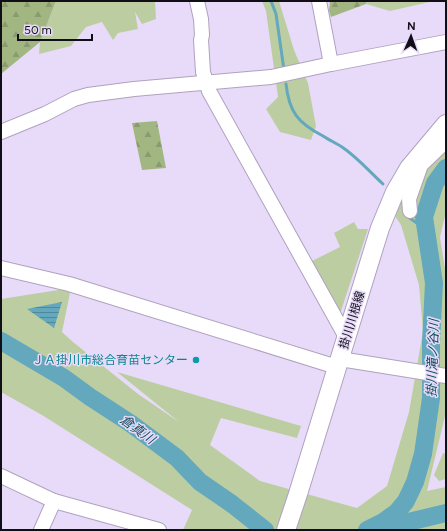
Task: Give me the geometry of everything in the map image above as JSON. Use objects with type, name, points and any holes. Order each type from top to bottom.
[{"type":"main road","name":"掛川川根線","points":[[286,530],[380,228],[393,198],[409,168],[446,124]]},
{"type":"street","points":[[197,1],[201,19],[204,72],[209,91],[346,337]]},
{"type":"street","points":[[319,1],[331,64]]},
{"type":"street","points":[[1,132],[45,114],[74,99],[88,95],[207,82],[271,77],[446,42]]},
{"type":"street","points":[[410,211],[409,199],[421,165],[446,141]]},
{"type":"street","points":[[2,268],[76,287],[339,363],[446,376]]},
{"type":"street","points":[[1,476],[54,501],[160,530]]},
{"type":"street","points":[[41,530],[54,501]]},
{"type":"green space","points":[[1,1],[56,1],[40,42],[1,74]]},
{"type":"green space","points":[[56,1],[155,1],[156,19],[142,24],[135,12],[138,29],[118,33],[113,40],[102,22],[86,27],[71,46],[39,54],[40,42]]},
{"type":"green space","points":[[262,1],[279,1],[294,50],[308,83],[316,126],[311,140],[280,132],[266,109],[278,97],[266,11]]},
{"type":"green space","points":[[330,1],[366,1],[366,4],[331,17],[329,11]]},
{"type":"green space","points":[[366,1],[434,1],[390,11],[366,4]]},
{"type":"green space","points":[[157,121],[166,168],[142,170],[132,123]]},
{"type":"green space","points":[[446,133],[446,212],[440,237],[446,275],[446,412],[427,491],[446,487],[446,530],[183,530],[192,510],[42,415],[1,392],[1,299],[71,288],[62,332],[138,394],[179,422],[117,372],[301,426],[297,438],[221,418],[210,445],[260,481],[357,508],[387,486],[409,412],[423,331],[419,285],[401,225],[393,213],[405,191]]},
{"type":"green space","points":[[354,222],[358,229],[368,229],[340,314],[312,261],[340,247],[334,233]]},
{"type":"green space","points":[[443,453],[446,454],[446,479],[439,481],[434,475]]},
{"type":"water","points":[[62,302],[54,328],[27,309]]},
{"type":"water","points":[[1,334],[27,346],[49,363],[62,377],[25,355],[1,343]]},
{"type":"waterway","points":[[271,1],[276,14],[284,70]]},
{"type":"waterway","points":[[286,84],[287,94],[296,116],[314,131],[348,151],[383,184]]},
{"type":"waterway","name":"掛川滝ノ谷川","points":[[367,530],[383,522],[397,512],[406,501],[415,482],[423,454],[431,398],[431,343],[434,283],[424,217],[435,183],[446,168]]},
{"type":"waterway","points":[[407,216],[425,229]]},
{"type":"waterway","name":"倉真川","points":[[1,341],[64,378],[130,423],[177,458],[200,482],[232,504],[265,530]]},
{"type":"waterway","name":"倉真川","points":[[379,529],[446,513]]},
{"type":"place","name":"ＪＡ掛川市総合育苗センター","points":[[196,360]]}]
